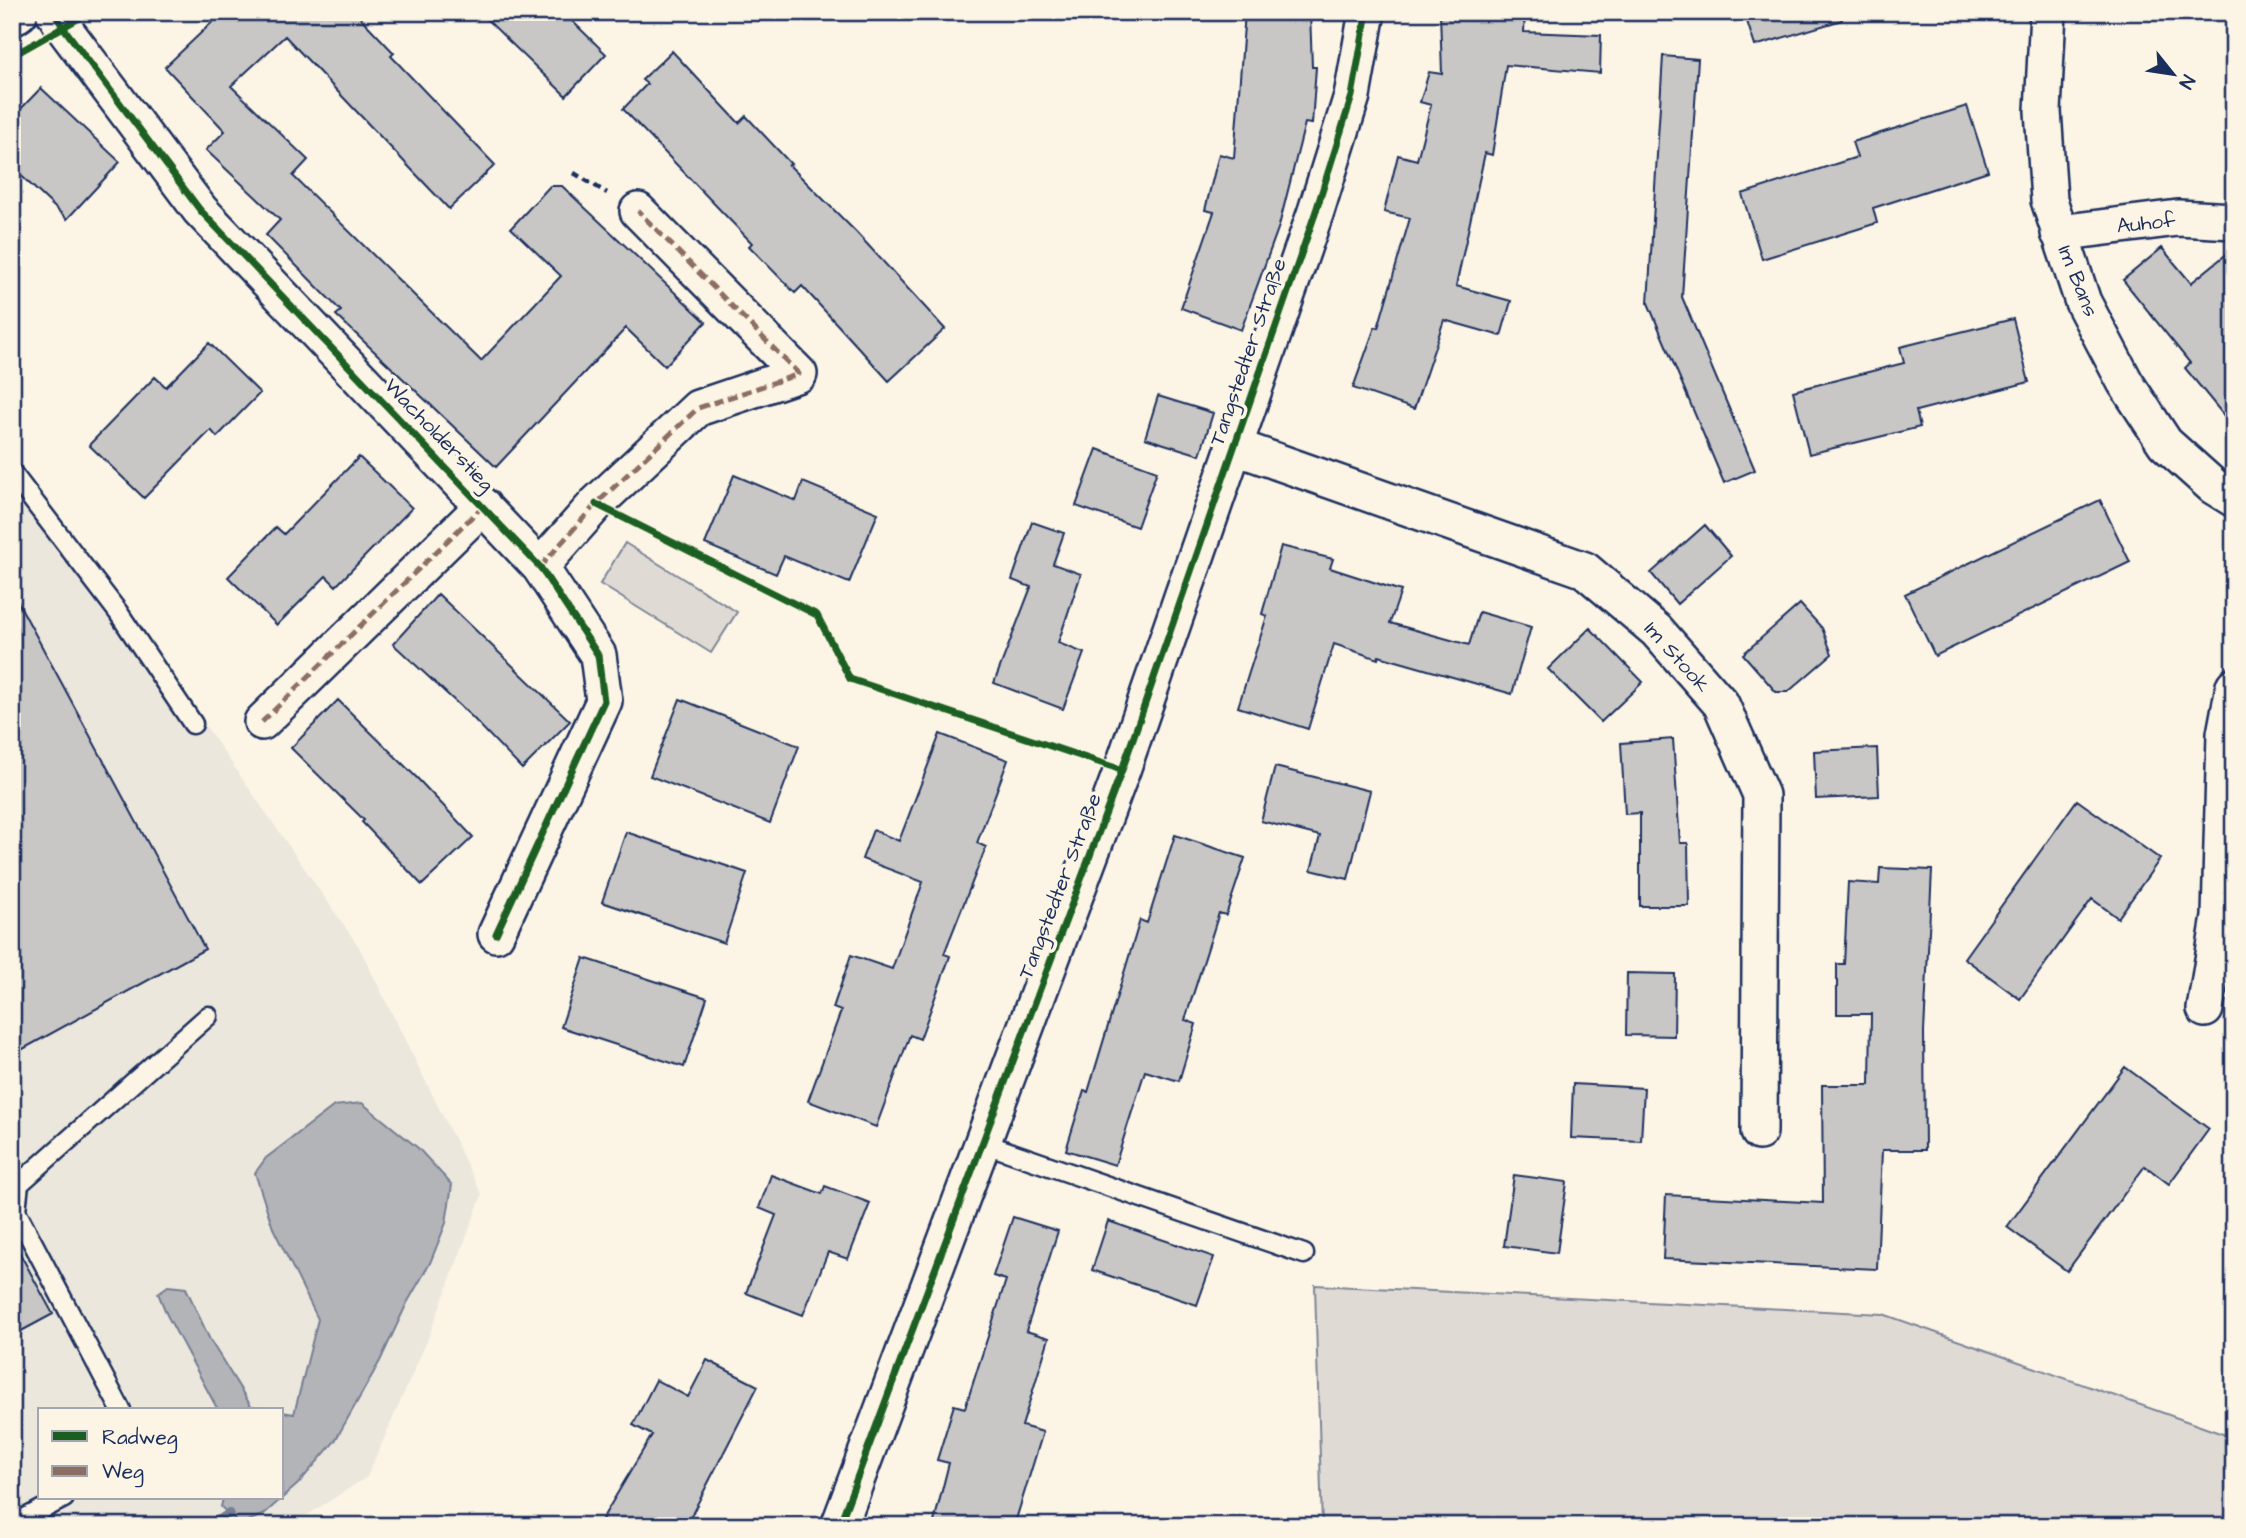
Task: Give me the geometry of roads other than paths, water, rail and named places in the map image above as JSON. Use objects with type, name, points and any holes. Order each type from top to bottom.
[{"type":"main road","points":[[12,16],[18,12]]},
{"type":"street","name":"Wacholderstieg","points":[[54,12],[200,210],[540,567],[598,655],[604,701],[496,934]]},
{"type":"street","name":"Tangstedter Straße","points":[[839,1526],[1122,770],[1316,211],[1352,96],[1367,12]]},
{"type":"street","name":"Im Bans","points":[[2049,12],[2043,111],[2049,200],[2083,302],[2125,382],[2165,443],[2213,486],[2234,499]]},
{"type":"street","points":[[540,567],[596,504],[698,408],[799,374],[638,211]]},
{"type":"street","name":"Auhof","points":[[2059,233],[2178,218],[2234,221]]},
{"type":"street","name":"Im Stook","points":[[1233,446],[1585,570],[1657,631],[1721,704],[1761,795],[1759,1132]]},
{"type":"street","name":"Wacholderstieg","points":[[262,722],[483,506]]},
{"type":"street","points":[[2205,1009],[2220,917],[2225,734],[2234,686]]},
{"type":"lane","points":[[12,473],[118,612],[193,724]]},
{"type":"lane","points":[[120,1408],[16,1211],[19,1184],[208,1016]]},
{"type":"lane","points":[[983,1143],[1304,1254]]},
{"type":"lane","points":[[12,1525],[60,1500]]},
{"type":"waterway","points":[[211,1526],[229,1514]]}]
